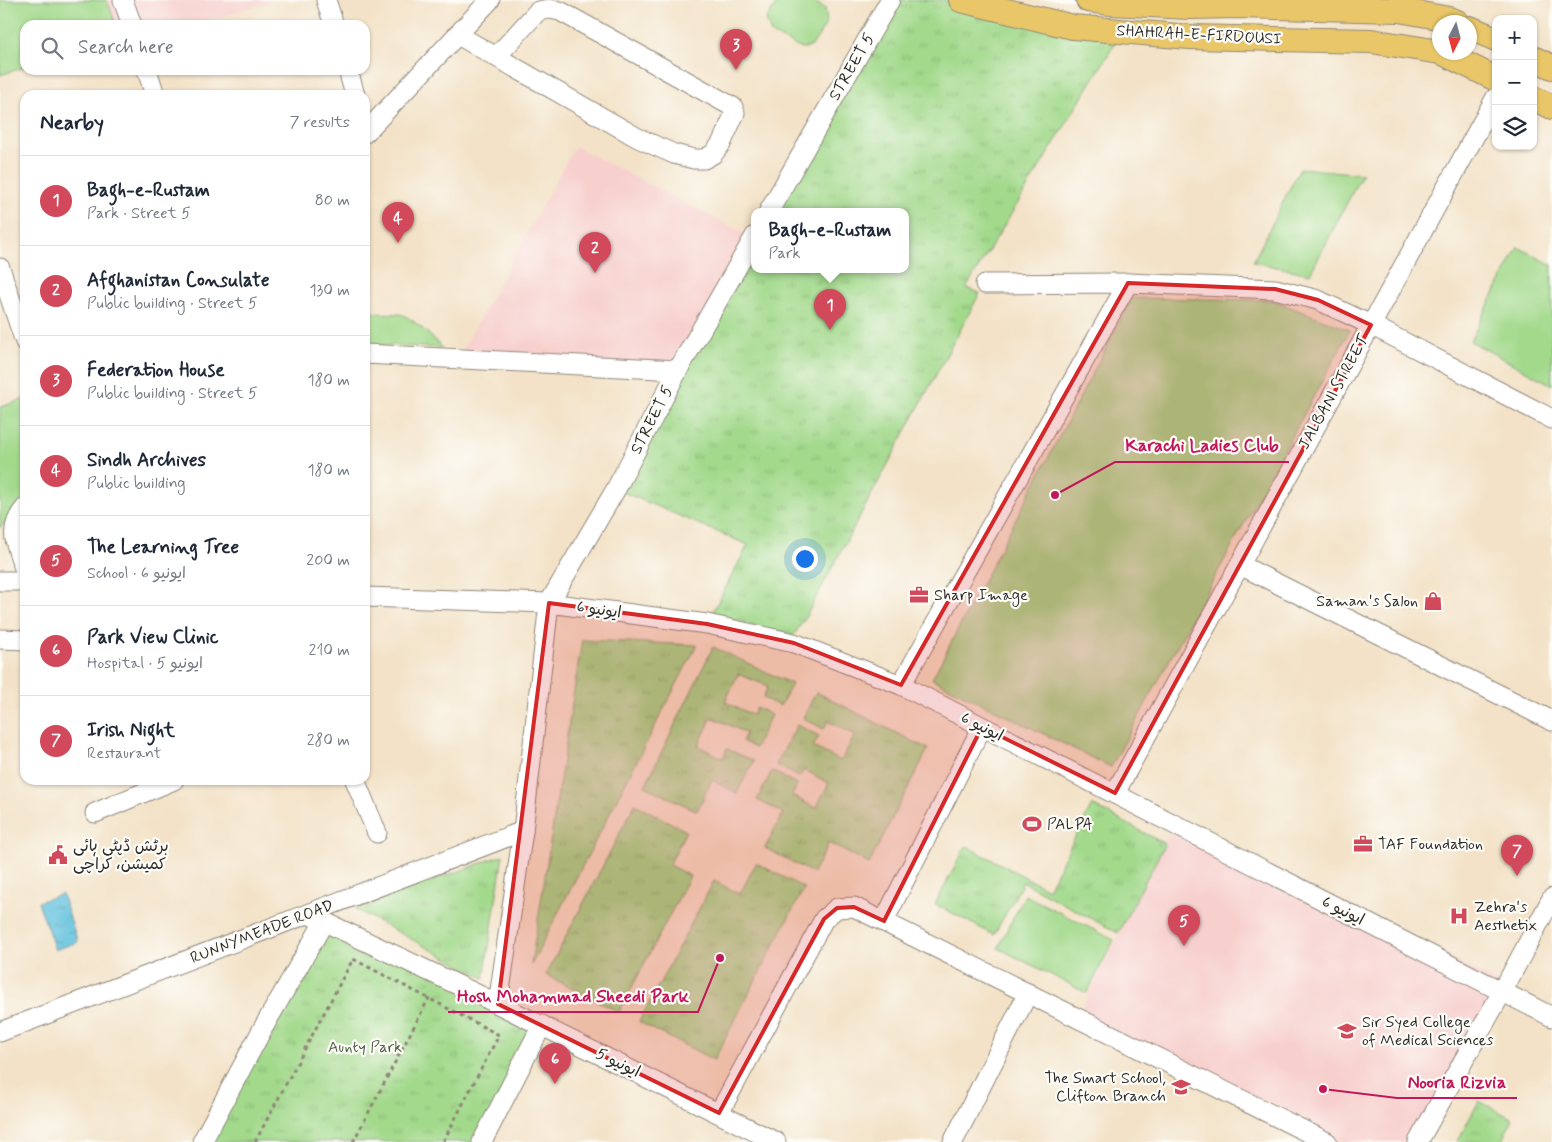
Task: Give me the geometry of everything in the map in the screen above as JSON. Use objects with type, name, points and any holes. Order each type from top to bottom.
[{"type":"main road","name":"SHAHRAH-E-FIRDOUSI","points":[[961,0],[1073,27],[1190,37],[1371,41],[1432,51]]},
{"type":"main road","name":"SHAHRAH-E-FIRDOUSI","points":[[1088,0],[1111,4],[1191,4],[1399,10],[1432,16]]},
{"type":"main road","points":[[1477,31],[1492,37]]},
{"type":"main road","name":"SHAHRAH-E-FIRDOUSI","points":[[1457,60],[1492,77]]},
{"type":"main road","points":[[1537,60],[1552,67]]},
{"type":"main road","points":[[1537,100],[1552,108]]},
{"type":"street","points":[[124,0],[130,20]]},
{"type":"street","points":[[326,0],[332,20]]},
{"type":"street","points":[[370,127],[490,0]]},
{"type":"street","name":"STREET 5","points":[[771,208],[890,0]]},
{"type":"street","points":[[458,35],[496,57],[638,138],[674,154],[694,159],[704,159],[713,154],[721,144],[735,113],[733,107],[560,11],[549,9],[538,11],[496,57]]},
{"type":"street","points":[[149,75],[154,90]]},
{"type":"street","points":[[349,75],[354,90]]},
{"type":"street","name":"JALBANI STREET","points":[[1115,793],[1492,104]]},
{"type":"street","name":"STREET 5","points":[[549,603],[616,489],[678,370],[751,243]]},
{"type":"street","points":[[0,268],[20,327]]},
{"type":"street","points":[[901,685],[1128,283]]},
{"type":"street","points":[[985,284],[1128,283],[1275,289],[1318,300],[1371,325],[1552,420]]},
{"type":"street","points":[[370,354],[678,370]]},
{"type":"street","points":[[20,514],[14,529],[14,539],[20,556]]},
{"type":"street","points":[[1240,565],[1552,721]]},
{"type":"street","points":[[0,581],[20,581]]},
{"type":"street","name":"ایونیو 6","points":[[370,597],[549,603],[707,624],[794,643],[901,685],[1552,1017]]},
{"type":"street","points":[[498,1004],[523,831],[549,603]]},
{"type":"street","points":[[0,640],[20,640]]},
{"type":"street","points":[[884,921],[982,727]]},
{"type":"street","points":[[95,812],[162,785]]},
{"type":"street","points":[[357,785],[377,832]]},
{"type":"street","name":"RUNNYMEADE ROAD","points":[[0,1032],[316,918],[523,831]]},
{"type":"street","points":[[1418,1142],[1552,898]]},
{"type":"street","points":[[719,1113],[824,918],[837,908],[854,906],[1327,1142]]},
{"type":"street","points":[[202,1142],[263,1028],[316,918]]},
{"type":"street","name":"ایونیو 5","points":[[316,918],[498,1004],[776,1142]]},
{"type":"street","points":[[954,1142],[1028,993]]},
{"type":"street","points":[[482,1142],[542,1026]]},
{"type":"path","points":[[255,1142],[353,959],[499,1035],[443,1142]]},
{"type":"path","points":[[353,1142],[429,998]]},
{"type":"highlighted area","points":[[1128,283],[1275,289],[1318,300],[1371,325],[1115,793],[982,727],[884,921],[854,907],[837,908],[824,919],[719,1113],[498,1004],[549,603],[707,624],[794,643],[901,685]]},
{"type":"shaded area","points":[[0,0],[273,0],[211,20],[20,20],[20,69],[0,75]]},
{"type":"shaded area","points":[[575,146],[751,237],[751,242],[680,368],[458,358]]},
{"type":"shaded area","name":"Sir Syed College of Medical Sciences","points":[[1177,819],[1503,985],[1418,1142],[1327,1142],[1077,1017]]},
{"type":"green space","points":[[0,0],[107,0],[114,20],[20,20],[20,69],[0,75]]},
{"type":"green space","points":[[779,0],[809,0],[825,8],[827,22],[812,46],[802,49],[771,34],[766,19]]},
{"type":"green space","points":[[890,0],[962,0],[1122,32],[966,288],[980,293],[804,620],[793,636],[711,615],[748,545],[616,489],[751,241],[751,273],[909,273],[909,208],[770,208]]},
{"type":"green space","points":[[1300,168],[1362,174],[1310,274],[1253,262]]},
{"type":"green space","points":[[1518,247],[1552,265],[1552,385],[1470,341]]},
{"type":"green space","points":[[1132,298],[1272,300],[1350,330],[1111,767],[932,679]]},
{"type":"green space","points":[[370,311],[398,314],[407,317],[424,330],[442,348],[370,344]]},
{"type":"green space","points":[[20,401],[20,507],[0,528],[0,407]]},
{"type":"green space","points":[[582,640],[697,645],[531,965]]},
{"type":"green space","points":[[713,647],[792,684],[780,706],[763,698],[768,686],[738,674],[725,702],[753,715],[756,707],[771,715],[755,748],[742,741],[746,733],[712,717],[698,746],[723,758],[727,749],[754,761],[737,793],[712,780],[697,811],[645,786]]},
{"type":"green space","points":[[816,692],[928,749],[869,864],[829,843],[813,873],[765,848],[783,813],[757,800],[772,771],[797,784],[792,796],[816,808],[829,783],[804,770],[799,777],[776,765],[797,725],[819,736],[813,747],[841,761],[855,735],[828,721],[824,729],[803,718]]},
{"type":"green space","points":[[635,804],[686,831],[669,865],[690,876],[619,1012],[546,975]]},
{"type":"green space","points":[[1092,805],[1165,844],[1118,933],[1023,882],[994,935],[935,904],[966,846],[1048,889]]},
{"type":"green space","points":[[503,855],[484,978],[355,909]]},
{"type":"green space","points":[[756,863],[804,888],[714,1060],[639,1022],[714,881],[740,894]]},
{"type":"green space","points":[[1025,895],[1114,940],[1087,993],[998,948]]},
{"type":"green space","name":"Aunty Park","points":[[324,922],[542,1026],[480,1142],[206,1142]]},
{"type":"green space","points":[[1479,1101],[1513,1119],[1501,1142],[1457,1142]]},
{"type":"water","points":[[62,894],[78,942],[55,950],[38,902]]},
{"type":"place","name":"Federation House","points":[[736,70]]},
{"type":"place","name":"Sindh Archives","points":[[398,243]]},
{"type":"place","name":"Afghanistan Consulate","points":[[595,273]]},
{"type":"place","name":"Bagh-e-Rustam","points":[[830,330]]},
{"type":"place","name":"Karachi Ladies Club","points":[[1055,495]]},
{"type":"place","name":"Sharp Image","points":[[919,595]]},
{"type":"place","name":"Saman's Salon","points":[[1433,601]]},
{"type":"place","name":"PALPA","points":[[1032,824]]},
{"type":"place","name":"TAF Foundation","points":[[1363,844]]},
{"type":"place","name":"برٹش ڈپٹی ہائی کمیشن، کراچی","points":[[58,855]]},
{"type":"place","name":"Irish Night","points":[[1517,876]]},
{"type":"place","name":"Zehra's Aesthetix","points":[[1459,916]]},
{"type":"place","name":"The Learning Tree","points":[[1184,946]]},
{"type":"place","name":"Hosh Mohammad Sheedi Park","points":[[720,958]]},
{"type":"place","name":"Sir Syed College of Medical Sciences","points":[[1347,1031]]},
{"type":"place","name":"Park View Clinic","points":[[555,1084]]},
{"type":"place","name":"The Smart School, Clifton Branch","points":[[1181,1087]]},
{"type":"place","name":"Nooria Rizvia","points":[[1323,1089]]}]
